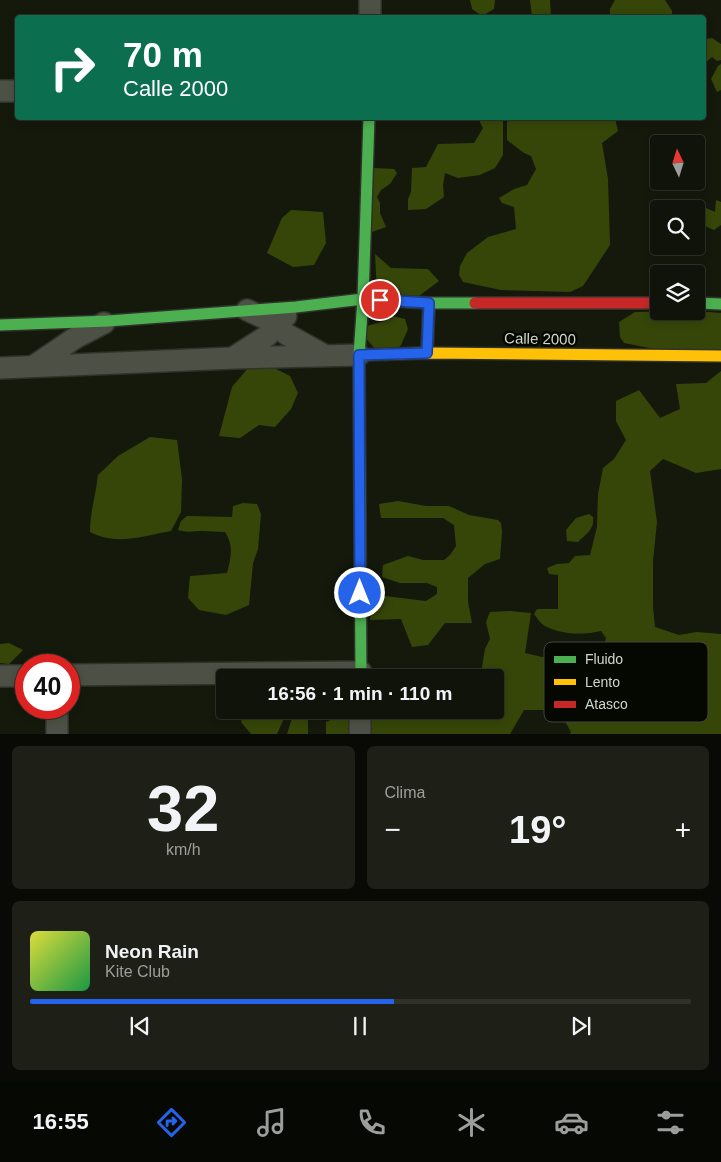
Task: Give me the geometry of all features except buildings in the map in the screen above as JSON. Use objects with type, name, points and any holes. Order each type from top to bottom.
[{"type":"street","points":[[370,0],[370,15]]},
{"type":"street","points":[[0,91],[15,92]]},
{"type":"street","points":[[361,669],[359,355],[363,299],[369,120]]},
{"type":"street","points":[[0,325],[108,321],[296,308],[363,299],[429,303],[650,303]]},
{"type":"street","points":[[427,353],[429,303]]},
{"type":"street","points":[[705,303],[721,304]]},
{"type":"street","points":[[234,358],[267,336],[277,324],[296,308]]},
{"type":"street","points":[[247,310],[277,324],[286,334],[326,356]]},
{"type":"street","points":[[34,366],[75,338],[108,321]]},
{"type":"street","name":"Calle 2000","points":[[359,355],[427,353],[721,356]]},
{"type":"street","points":[[0,368],[234,358],[359,355]]},
{"type":"street","points":[[80,675],[216,675]]},
{"type":"street","points":[[0,676],[15,676]]},
{"type":"street","points":[[57,719],[57,734]]},
{"type":"street","points":[[360,719],[360,734]]},
{"type":"green space","points":[[470,0],[495,0],[494,9],[484,15],[472,9]]},
{"type":"green space","points":[[530,0],[550,0],[551,15],[532,15]]},
{"type":"green space","points":[[615,0],[665,0],[672,11],[672,15],[610,15],[610,9]]},
{"type":"green space","points":[[712,38],[721,44],[721,60],[717,61],[712,57],[706,62],[706,39]]},
{"type":"green space","points":[[721,64],[721,90],[717,92],[711,79]]},
{"type":"green space","points":[[479,120],[503,120],[503,155],[495,168],[480,175],[458,178],[445,173],[444,197],[426,209],[408,210],[412,168],[426,167],[438,144],[474,143],[483,128]]},
{"type":"green space","points":[[508,120],[615,120],[618,131],[602,143],[608,179],[610,245],[583,286],[570,292],[501,290],[463,282],[459,275],[460,266],[467,253],[488,237],[516,229],[514,207],[502,203],[499,198],[514,189],[527,185],[536,169],[531,156],[507,140]]},
{"type":"green space","points":[[374,168],[394,169],[397,173],[390,184],[381,190],[377,197],[380,203],[380,213],[386,227],[369,233]]},
{"type":"green space","points":[[716,200],[721,202],[721,225],[714,230],[705,226],[705,208],[715,212]]},
{"type":"green space","points":[[291,210],[323,212],[326,243],[314,265],[293,267],[267,253],[282,218]]},
{"type":"green space","points":[[375,254],[391,268],[428,269],[439,281],[407,305],[377,292]]},
{"type":"green space","points":[[635,312],[650,312],[650,320],[705,320],[705,312],[721,313],[721,362],[624,343],[620,337],[619,322]]},
{"type":"green space","points":[[393,316],[405,319],[408,329],[401,345],[386,362],[364,336],[367,326]]},
{"type":"green space","points":[[272,367],[290,376],[298,393],[291,409],[275,427],[259,425],[240,438],[219,436],[232,387],[248,368]]},
{"type":"green space","points":[[721,371],[721,469],[696,473],[663,459],[650,471],[657,522],[653,561],[655,627],[679,635],[697,632],[721,634],[721,734],[570,734],[571,732],[565,722],[708,722],[708,642],[605,642],[606,638],[601,631],[580,634],[565,633],[544,625],[534,614],[537,609],[558,609],[558,575],[549,574],[547,568],[557,564],[569,563],[575,556],[590,555],[597,527],[598,494],[603,468],[614,459],[626,440],[616,421],[616,401],[639,390],[660,418],[680,409],[676,384],[706,383]]},
{"type":"green space","points":[[150,437],[177,440],[182,479],[181,512],[171,531],[130,539],[110,538],[90,532],[98,475],[118,456]]},
{"type":"green space","points":[[398,501],[426,506],[449,506],[469,515],[498,520],[501,523],[500,559],[485,564],[468,578],[468,602],[472,623],[445,623],[428,645],[412,647],[401,619],[370,620],[374,591],[385,596],[426,601],[437,594],[437,587],[427,583],[400,583],[382,577],[383,565],[408,556],[423,560],[444,560],[456,546],[454,525],[443,518],[381,518],[379,504]]},
{"type":"green space","points":[[243,503],[257,504],[261,514],[258,549],[253,563],[249,605],[226,615],[199,610],[188,598],[190,576],[227,573],[230,542],[225,532],[187,532],[178,530],[181,521],[187,516],[232,517],[233,506]]},
{"type":"green space","points":[[589,514],[593,517],[593,525],[589,531],[578,542],[567,541],[566,530],[576,518]]},
{"type":"green space","points":[[490,612],[531,613],[525,653],[544,657],[544,710],[524,710],[510,734],[326,734],[326,722],[332,719],[504,719],[504,669],[482,669],[485,649],[490,639],[486,622]]},
{"type":"green space","points":[[9,643],[23,650],[19,654],[15,654],[15,658],[9,664],[0,663],[0,644]]},
{"type":"green space","points":[[242,719],[284,719],[277,734],[251,734],[241,722]]},
{"type":"green space","points":[[292,719],[308,719],[308,734],[287,734]]},
{"type":"traffic: fast","points":[[361,669],[359,355],[363,299],[369,120]]},
{"type":"traffic: fast","points":[[0,325],[108,321],[296,307],[363,299],[429,303],[475,303]]},
{"type":"traffic: fast","points":[[427,353],[429,303]]},
{"type":"traffic: fast","points":[[705,303],[721,304]]},
{"type":"traffic: slow","points":[[359,355],[427,353],[721,356]]},
{"type":"traffic: jam","points":[[475,303],[650,303]]},
{"type":"route","points":[[360,593],[359,355],[427,353],[429,303],[380,300]]}]
